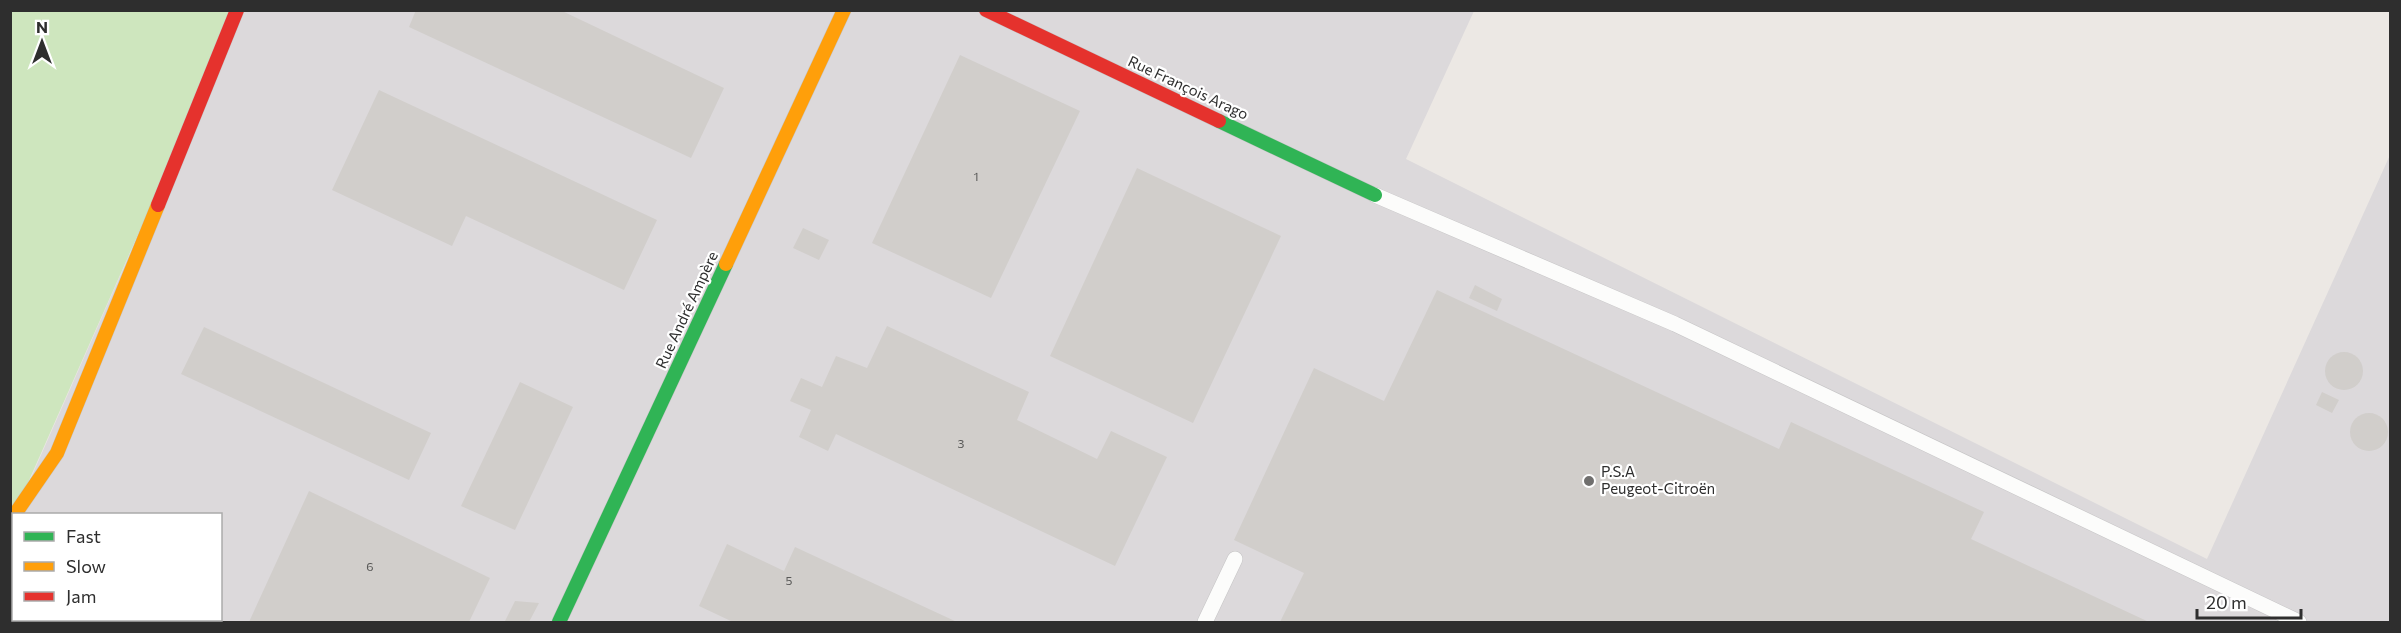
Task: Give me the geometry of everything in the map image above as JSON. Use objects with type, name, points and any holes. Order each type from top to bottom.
[{"type":"street","points":[[16,513],[57,453],[237,10]]},
{"type":"street","name":"Rue André Ampère","points":[[560,622],[844,10]]},
{"type":"street","name":"Rue François Arago","points":[[986,10],[1375,195]]},
{"type":"lane","points":[[1375,195],[1675,324],[2300,622]]},
{"type":"lane","points":[[1205,622],[1235,559]]},
{"type":"shaded area","points":[[237,11],[1474,11],[1406,159],[2207,559],[2390,155],[2390,622],[11,622],[10,521],[12,518],[12,621],[222,621],[222,513],[15,513]]},
{"type":"green space","points":[[11,11],[237,11],[15,513],[12,513],[11,521]]},
{"type":"building","points":[[416,10],[560,10],[724,88],[691,158],[409,27]]},
{"type":"building","points":[[960,55],[1080,111],[991,298],[872,243]]},
{"type":"building","points":[[379,90],[657,220],[624,290],[466,216],[452,246],[332,190]]},
{"type":"building","points":[[1137,168],[1281,236],[1193,423],[1050,356]]},
{"type":"building","points":[[803,228],[829,240],[819,260],[793,248]]},
{"type":"building","points":[[1475,285],[1502,299],[1497,311],[1469,298]]},
{"type":"building","name":"P.S.A Peugeot-Citroën","points":[[1437,290],[1779,449],[1791,422],[1984,512],[1971,539],[2149,622],[1280,622],[1304,573],[1234,540],[1314,368],[1384,401]]},
{"type":"building","points":[[887,326],[1029,392],[1017,420],[1097,459],[1111,431],[1167,457],[1115,566],[836,434],[828,451],[799,437],[811,410],[790,401],[801,378],[822,387],[836,356],[867,368]]},
{"type":"building","points":[[204,327],[431,433],[409,480],[181,374]]},
{"type":"building","points":[[2344,352],[2358,357],[2363,371],[2358,385],[2344,390],[2330,385],[2325,371],[2330,357]]},
{"type":"building","points":[[520,382],[573,407],[515,530],[461,506]]},
{"type":"building","points":[[2322,392],[2339,400],[2332,413],[2316,405]]},
{"type":"building","points":[[2369,413],[2383,418],[2388,432],[2383,446],[2369,451],[2355,446],[2350,432],[2355,418]]},
{"type":"building","points":[[309,491],[490,578],[469,622],[249,622]]},
{"type":"building","points":[[727,544],[784,571],[795,547],[957,622],[733,622],[699,606]]},
{"type":"building","points":[[515,601],[539,603],[529,622],[505,621]]},
{"type":"building","points":[[113,621],[116,622],[39,622]]},
{"type":"traffic: fast","points":[[1219,121],[1375,195]]},
{"type":"traffic: fast","points":[[559,622],[726,264]]},
{"type":"traffic: slow","points":[[726,264],[844,10]]},
{"type":"traffic: slow","points":[[16,513],[57,453],[158,205]]},
{"type":"traffic: jam","points":[[158,205],[237,10]]},
{"type":"traffic: jam","points":[[986,10],[1219,121]]},
{"type":"place","name":"P.S.A Peugeot-Citroën","points":[[1589,481]]}]
